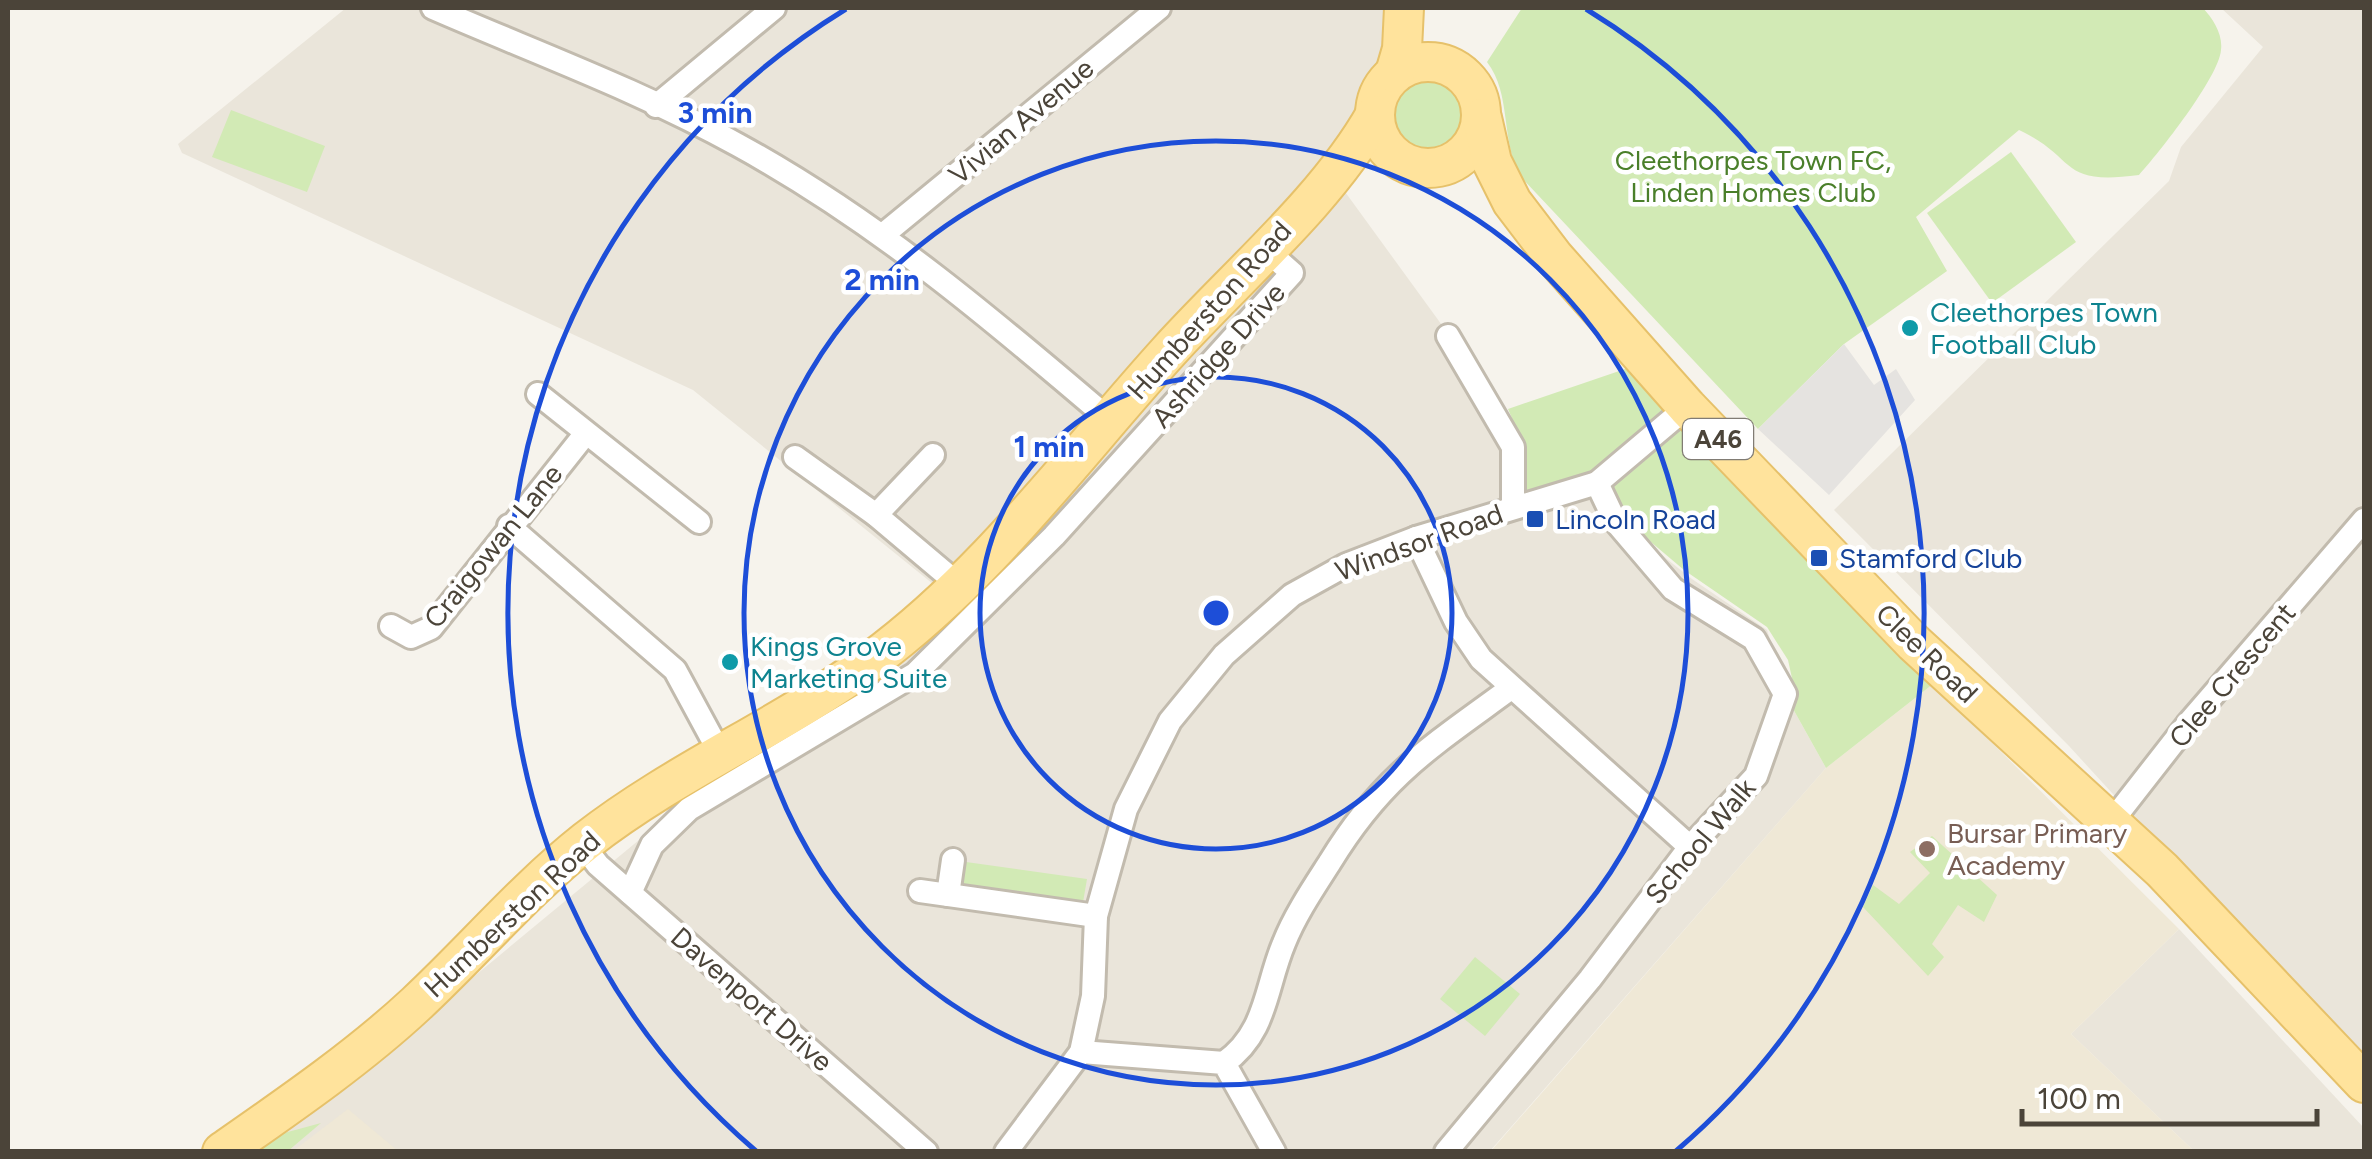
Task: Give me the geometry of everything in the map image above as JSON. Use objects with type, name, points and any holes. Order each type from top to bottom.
[{"type":"main road","name":"A46","points":[[1405,8],[1438,62],[1465,76],[1475,88],[1482,118]]},
{"type":"main road","name":"A46","points":[[1375,115],[1377,99],[1396,73],[1405,8]]},
{"type":"main road","points":[[1396,73],[1409,65],[1438,62]]},
{"type":"main road","points":[[1375,115],[1382,143],[1422,165],[1469,150],[1482,118]]},
{"type":"main road","name":"Humberston Road","points":[[222,1152],[412,1007],[582,844],[654,793],[872,661],[959,585],[1351,155],[1375,115]]},
{"type":"main road","name":"Clee Road","points":[[1482,118],[1492,162],[1512,202],[1554,257],[1687,407],[1914,644],[2106,828],[2162,870],[2364,1083]]},
{"type":"main road","name":"Clee Road","points":[[1422,165],[1478,180],[1512,202]]},
{"type":"main road","name":"Humberston Road","points":[[1320,188],[1360,168],[1422,165]]},
{"type":"street","points":[[433,8],[736,143],[884,234],[1110,420]]},
{"type":"street","points":[[656,106],[774,8]]},
{"type":"street","name":"Vivian Avenue","points":[[884,234],[1159,8]]},
{"type":"street","name":"Ashridge Drive","points":[[630,892],[652,845],[689,809],[915,674],[1054,536],[1292,273],[1264,248]]},
{"type":"street","points":[[1448,336],[1514,447],[1514,506]]},
{"type":"street","points":[[538,394],[699,522]]},
{"type":"street","name":"Windsor Road","points":[[1006,1152],[1082,1052],[1092,996],[1096,916],[1126,809],[1170,721],[1224,655],[1292,595],[1346,565],[1416,538],[1597,483],[1687,407]]},
{"type":"street","name":"Craigowan Lane","points":[[391,626],[410,636],[426,633],[586,432]]},
{"type":"street","points":[[876,515],[933,455]]},
{"type":"street","points":[[795,457],[876,515],[959,585]]},
{"type":"street","name":"School Walk","points":[[1446,1152],[1590,979],[1690,847],[1756,776],[1784,694],[1754,639],[1673,589],[1614,521],[1597,483]]},
{"type":"street","name":"Clee Crescent","points":[[2106,828],[2187,725],[2364,520]]},
{"type":"street","points":[[509,526],[675,670],[721,755]]},
{"type":"street","points":[[1416,538],[1456,622],[1482,659],[1690,847]]},
{"type":"street","points":[[1082,1052],[1224,1063],[1244,1049],[1260,1024],[1284,942],[1362,814],[1403,766],[1511,688]]},
{"type":"street","name":"Davenport Drive","points":[[582,844],[598,865],[926,1152]]},
{"type":"street","points":[[948,895],[953,860]]},
{"type":"street","points":[[920,891],[1096,916]]},
{"type":"street","points":[[1224,1063],[1274,1152]]},
{"type":"shaded area","points":[[346,8],[1393,8],[1373,115],[1327,167],[1537,456],[1570,489],[1600,506],[1692,579],[1767,630],[1792,707],[1826,768],[1490,1151],[263,1151],[639,840],[812,727],[943,592],[693,390],[182,153],[178,144]]},
{"type":"shaded area","points":[[2221,8],[2364,8],[2364,1068],[2069,746],[1834,510],[2169,181],[2181,147],[2263,47]]},
{"type":"shaded area","points":[[1844,344],[1874,385],[1896,369],[1915,400],[1829,495],[1758,429]]},
{"type":"shaded area","name":"Bursar Primary Academy","points":[[1933,684],[2179,929],[2071,1034],[2194,1151],[1490,1152],[1826,768]]},
{"type":"shaded area","points":[[2179,929],[2364,1128],[2364,1151],[2194,1151],[2071,1034]]},
{"type":"shaded area","points":[[348,1109],[398,1151],[293,1151]]},
{"type":"green space","name":"Cleethorpes Town FC, Linden Homes Club","points":[[1522,8],[2203,8],[2216,27],[2221,50],[2199,96],[2139,175],[2094,177],[2081,173],[2019,130],[1916,217],[1947,271],[1844,344],[1758,429],[1521,177],[1510,148],[1500,88],[1487,62]]},
{"type":"green space","points":[[1429,72],[1446,75],[1460,84],[1469,98],[1469,132],[1460,146],[1446,155],[1429,158],[1412,155],[1398,146],[1389,132],[1386,115],[1389,98],[1398,84],[1412,75]]},
{"type":"green space","points":[[231,110],[325,146],[307,192],[212,157]]},
{"type":"green space","points":[[2011,152],[2076,242],[1992,303],[1927,213]]},
{"type":"green space","points":[[1628,368],[1933,684],[1826,768],[1792,707],[1795,692],[1788,660],[1767,627],[1684,570],[1619,515],[1594,470],[1524,493],[1526,451],[1508,409]]},
{"type":"green space","points":[[1932,836],[1997,895],[1984,922],[1958,905],[1932,944],[1944,957],[1928,976],[1863,907],[1873,885],[1899,904],[1930,873],[1910,852]]},
{"type":"green space","points":[[959,861],[1087,879],[1082,908],[955,890]]},
{"type":"green space","points":[[1475,957],[1520,994],[1485,1036],[1440,999]]},
{"type":"green space","points":[[321,1123],[288,1151],[250,1152],[273,1136]]},
{"type":"place","name":"Cleethorpes Town Football Club","points":[[1910,328]]},
{"type":"place","name":"Lincoln Road","points":[[1535,519]]},
{"type":"place","name":"Stamford Club","points":[[1819,558]]},
{"type":"place","name":"Kings Grove Marketing Suite","points":[[730,662]]},
{"type":"place","name":"Bursar Primary Academy","points":[[1927,849]]}]
